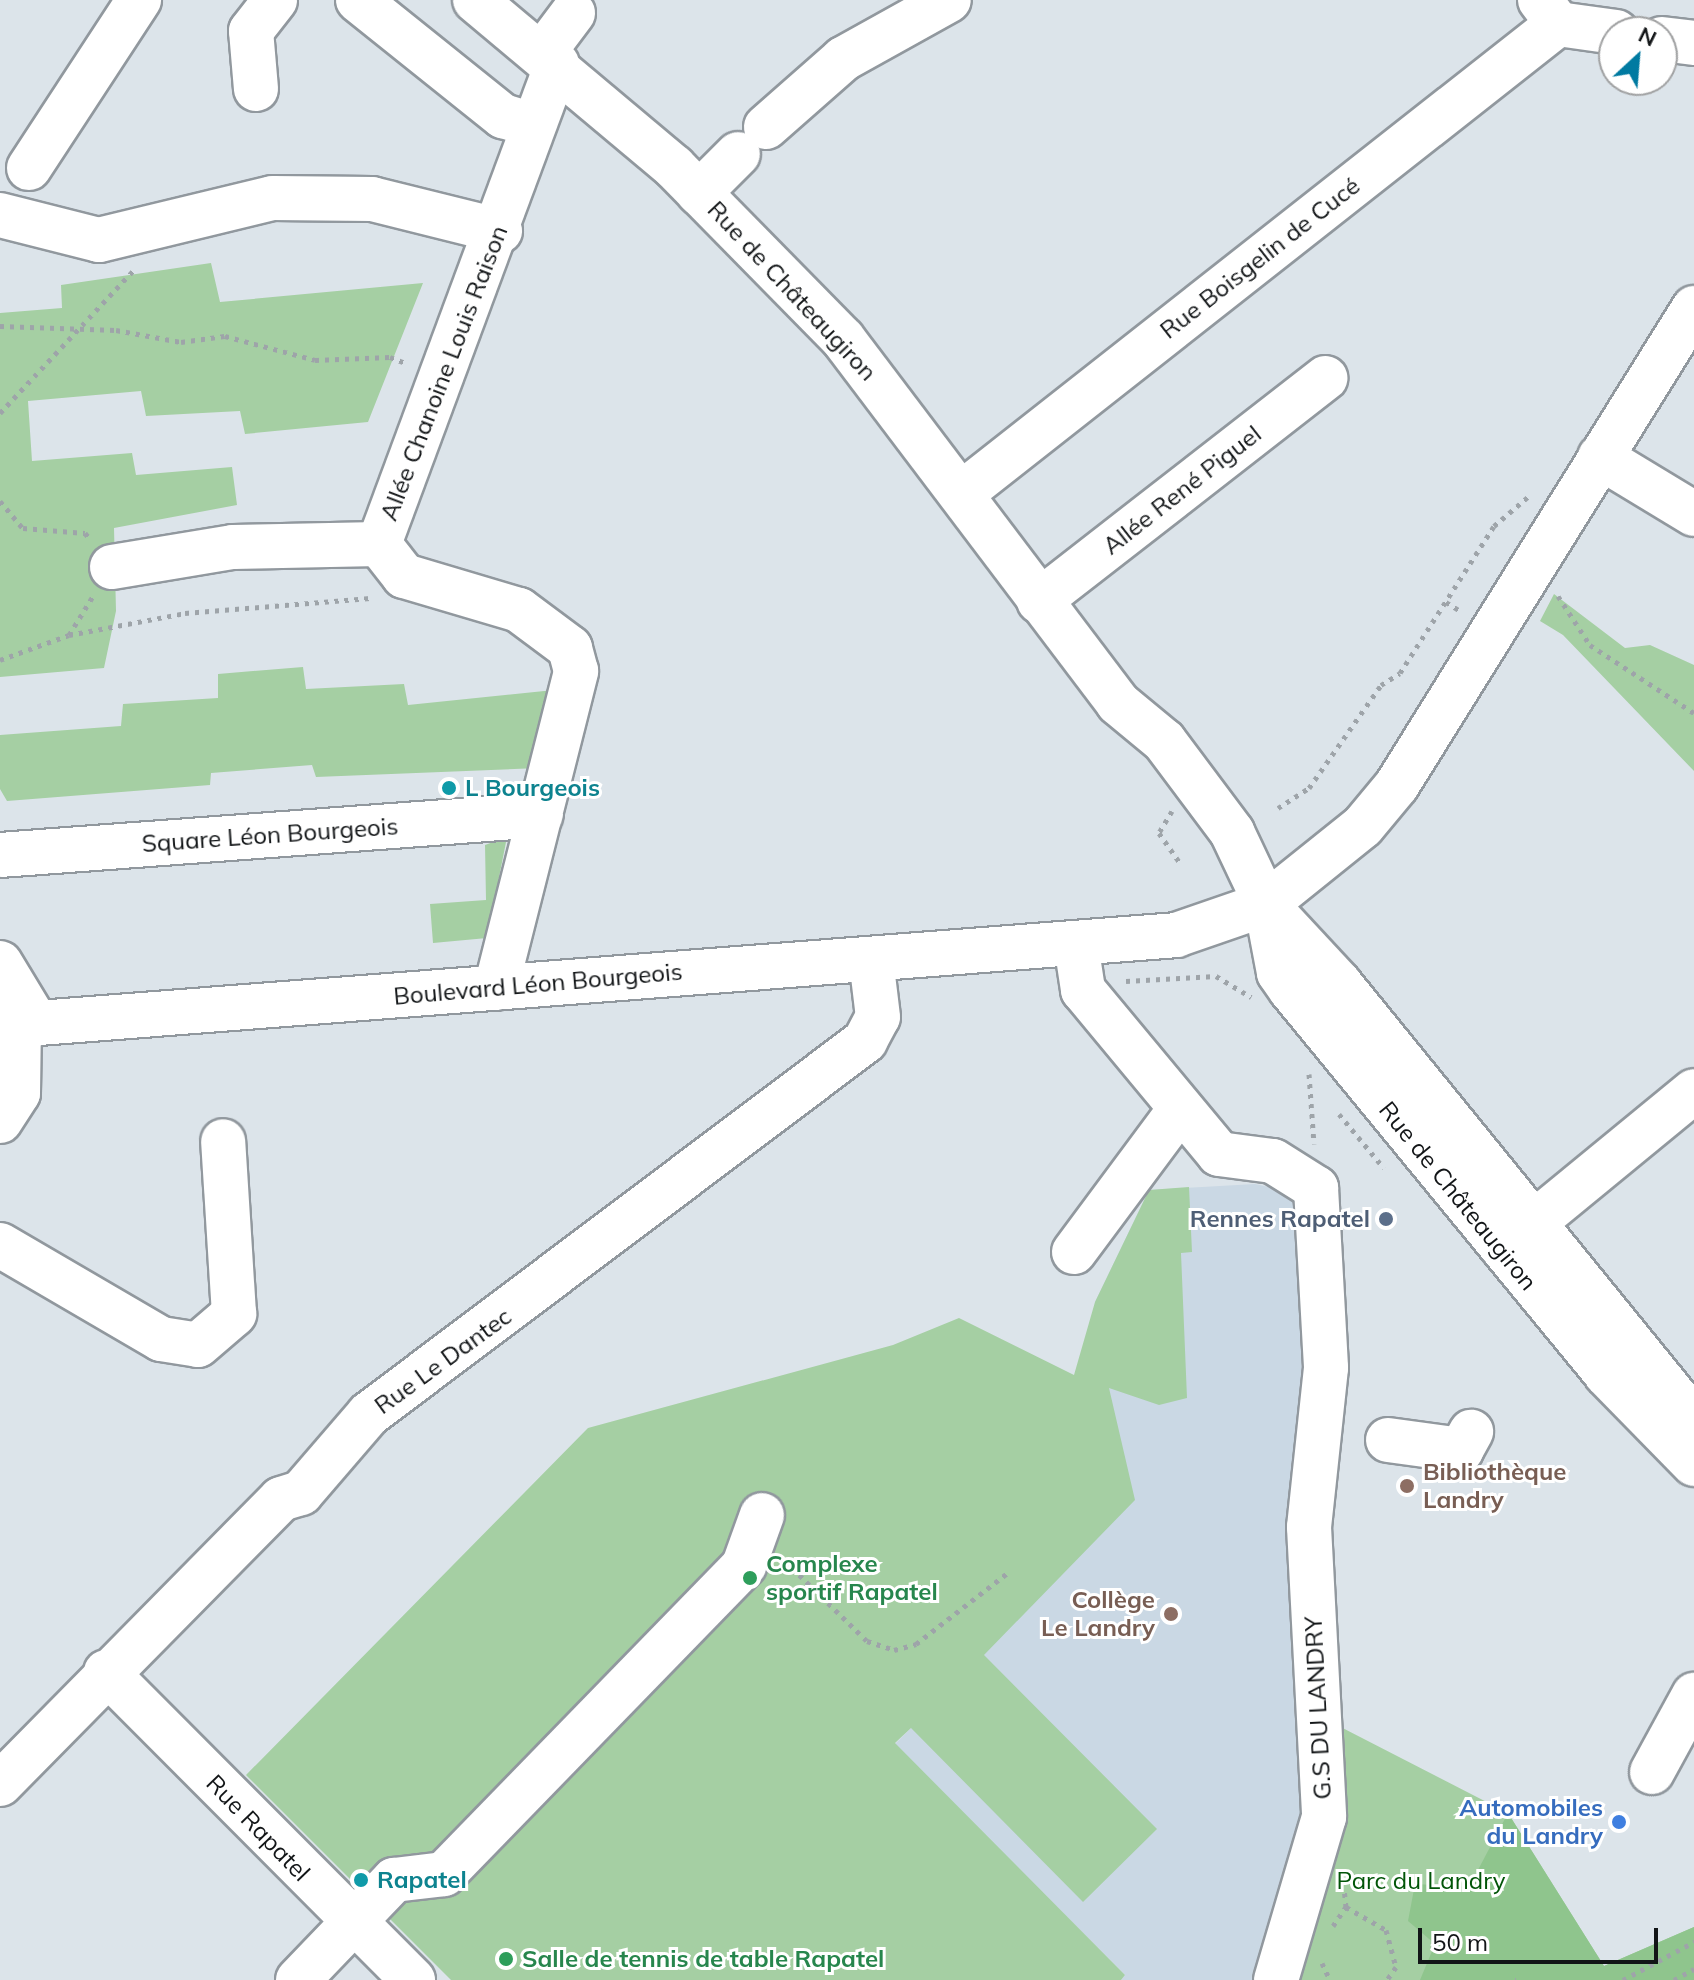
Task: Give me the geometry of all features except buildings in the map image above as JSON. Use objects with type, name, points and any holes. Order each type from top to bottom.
[{"type":"street","points":[[29,168],[139,0]]},
{"type":"street","points":[[256,89],[251,31],[275,0]]},
{"type":"street","points":[[358,0],[503,116],[533,125]]},
{"type":"street","name":"Rue de Châteaugiron","points":[[475,0],[550,59],[699,193],[843,339],[1118,703],[1176,803],[1210,854],[1266,904],[1534,1222],[1690,1439]]},
{"type":"street","points":[[699,193],[843,59],[949,0]]},
{"type":"street","points":[[1549,12],[1598,27]]},
{"type":"street","name":"Rue Boisgelin de Cucé","points":[[962,493],[1549,12]]},
{"type":"street","name":"Allée Chanoine Louis Raison","points":[[392,560],[442,376],[500,231],[550,59],[573,13]]},
{"type":"street","points":[[0,215],[99,240],[273,198],[372,199],[500,231]]},
{"type":"street","name":"Boulevard Léon Bourgeois","points":[[19,1025],[1183,935],[1266,904],[1380,808],[1694,308]]},
{"type":"street","name":"Allée René Piguel","points":[[1039,601],[1325,378]]},
{"type":"street","points":[[1600,457],[1694,514]]},
{"type":"street","points":[[112,567],[233,547],[392,560],[519,610],[570,648],[576,671],[496,988]]},
{"type":"street","name":"Rue de Châteaugiron","points":[[1118,703],[1164,741],[1232,832],[1266,904],[1279,973],[1502,1250],[1690,1439]]},
{"type":"street","name":"Square Léon Bourgeois","points":[[0,855],[541,815]]},
{"type":"street","points":[[1074,1252],[1191,1120],[1083,990],[1076,944]]},
{"type":"street","name":"Rue Le Dantec","points":[[0,1784],[106,1672],[281,1499],[301,1493],[369,1414],[865,1041],[878,1017],[871,959]]},
{"type":"street","points":[[0,963],[19,1025],[18,1093],[0,1121]]},
{"type":"street","points":[[1502,1250],[1694,1091]]},
{"type":"street","name":"G.S DU LANDRY","points":[[1191,1120],[1219,1154],[1273,1161],[1316,1188],[1326,1368],[1309,1527],[1324,1817],[1276,1980]]},
{"type":"street","points":[[0,1245],[161,1339],[198,1345],[234,1314],[223,1141]]},
{"type":"street","points":[[1388,1440],[1461,1450],[1471,1432]]},
{"type":"street","points":[[298,1980],[394,1880],[444,1874],[760,1529]]},
{"type":"street","name":"Rue Rapatel","points":[[106,1672],[413,1980]]},
{"type":"street","points":[[1652,1772],[1694,1695]]},
{"type":"path","points":[[0,413],[140,264]]},
{"type":"path","points":[[0,326],[78,329],[181,342],[225,336],[315,360],[390,357],[442,376]]},
{"type":"path","points":[[0,501],[23,528],[85,533],[112,567],[69,635]]},
{"type":"path","points":[[1278,808],[1309,788],[1440,618],[1494,526],[1518,506]]},
{"type":"path","points":[[0,660],[69,635],[185,613],[378,598],[392,560]]},
{"type":"path","points":[[1551,586],[1590,645],[1694,713]]},
{"type":"path","points":[[1176,803],[1159,833],[1181,864]]},
{"type":"path","points":[[1205,976],[1216,976]]},
{"type":"path","points":[[1312,1099],[1314,1151]]},
{"type":"path","points":[[760,1529],[867,1641],[894,1650],[916,1644],[1010,1571]]},
{"type":"path","points":[[1346,1907],[1386,1930],[1396,1967],[1387,1980]]},
{"type":"path","points":[[1623,1980],[1694,1942]]},
{"type":"path","points":[[1674,1980],[1694,1969]]},
{"type":"shaded area","name":"Collège Le Landry","points":[[1255,1184],[1308,1196],[1317,1811],[1271,1980],[1121,1980],[1125,1975],[895,1744],[984,1655],[1109,1388],[1095,1302],[1149,1190]]},
{"type":"green space","points":[[211,263],[220,302],[423,283],[368,422],[245,434],[240,411],[146,416],[141,391],[28,401],[32,461],[132,453],[136,475],[232,467],[237,505],[114,528],[116,611],[104,668],[0,677],[0,313],[62,308],[61,285]]},
{"type":"green space","points":[[1554,594],[1625,648],[1650,645],[1694,665],[1694,771],[1563,635],[1540,621]]},
{"type":"green space","points":[[303,667],[306,689],[404,684],[408,705],[554,690],[539,768],[316,777],[312,765],[211,773],[210,785],[7,801],[0,789],[0,735],[121,726],[123,704],[218,698],[218,674]]},
{"type":"green space","points":[[507,837],[487,938],[433,943],[430,904],[486,900],[485,845]]},
{"type":"green space","name":"Complexe sportif Rapatel","points":[[1189,1187],[1192,1252],[1181,1253],[1187,1398],[1159,1405],[1109,1388],[1135,1500],[984,1655],[1157,1829],[1083,1902],[911,1728],[895,1743],[1125,1975],[1121,1980],[451,1980],[246,1775],[588,1428],[893,1345],[959,1318],[1074,1375],[1095,1302],[1149,1190]]},
{"type":"green space","name":"Parc du Landry","points":[[1327,1720],[1508,1813],[1604,1966],[1694,1927],[1694,1980],[1286,1980]]},
{"type":"green space","points":[[1508,1813],[1604,1966],[1694,1927],[1694,1980],[1420,1980],[1435,1944],[1408,1921],[1415,1884],[1469,1887]]},
{"type":"place","name":"L Bourgeois","points":[[449,788]]},
{"type":"place","name":"Rennes Rapatel","points":[[1386,1219]]},
{"type":"place","name":"Bibliothèque Landry","points":[[1407,1486]]},
{"type":"place","name":"Complexe sportif Rapatel","points":[[750,1578]]},
{"type":"place","name":"Collège Le Landry","points":[[1171,1614]]},
{"type":"place","name":"Automobiles du Landry","points":[[1619,1822]]},
{"type":"place","name":"Rapatel","points":[[361,1880]]},
{"type":"place","name":"Salle de tennis de table Rapatel","points":[[506,1959]]}]
